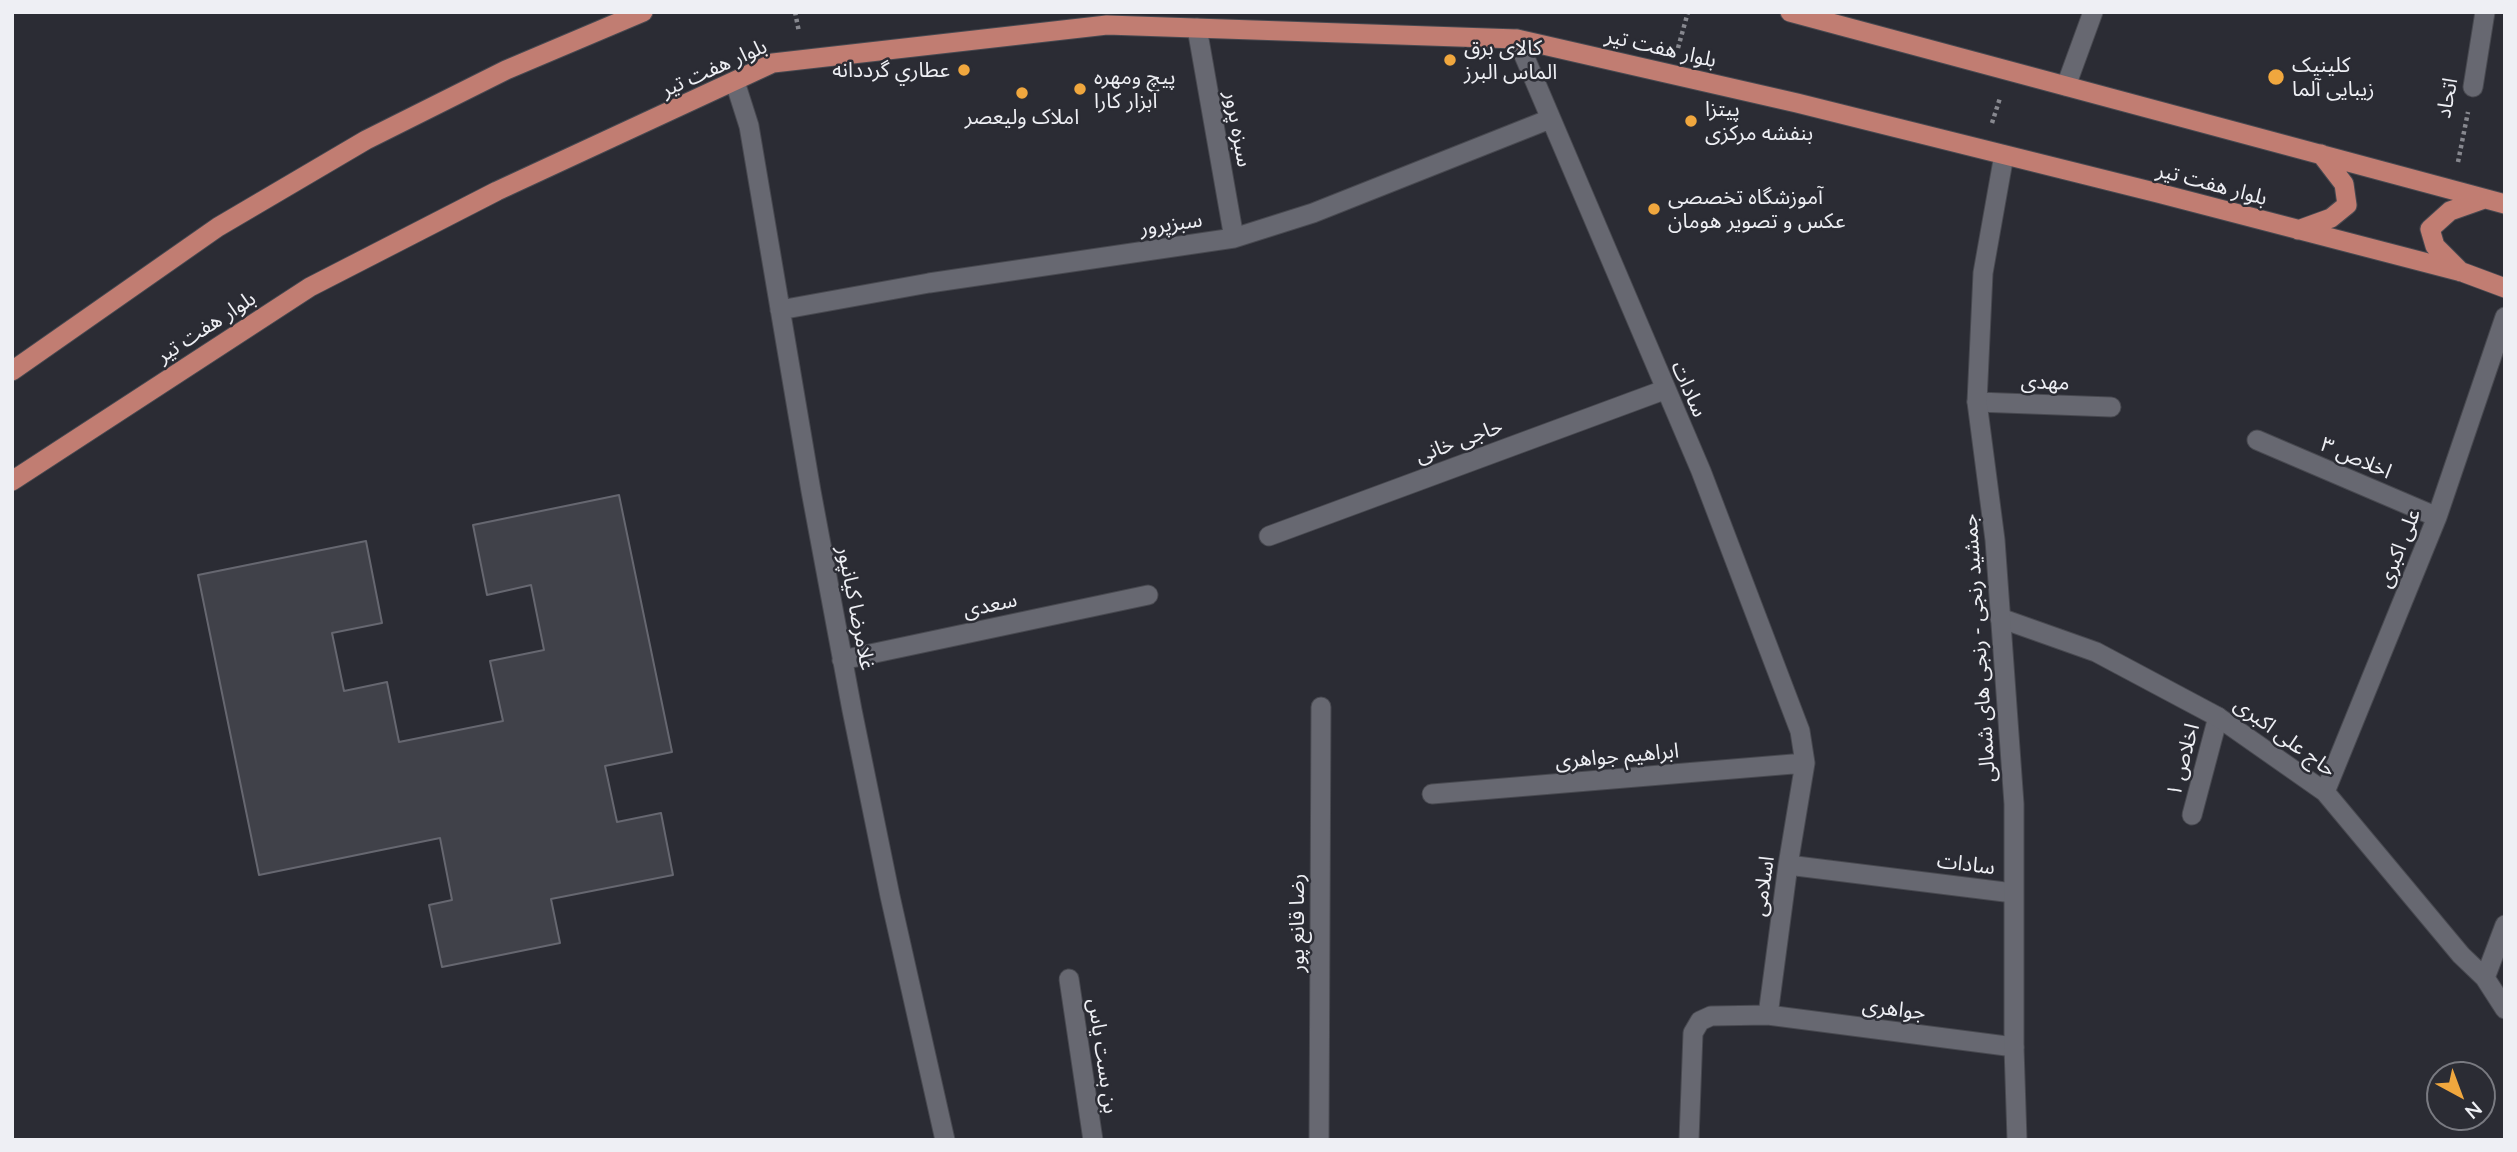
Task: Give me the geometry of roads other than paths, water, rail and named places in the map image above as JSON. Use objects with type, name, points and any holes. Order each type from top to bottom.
[{"type":"main road","points":[[12,371],[218,227],[366,140],[506,70],[643,12]]},
{"type":"main road","points":[[1790,12],[1832,19],[2066,86],[2505,204]]},
{"type":"main road","name":"بلوار هفت تیر","points":[[12,481],[310,288],[497,191],[773,63],[1107,24],[1517,39],[1671,73],[2004,155],[2462,272],[2505,288]]},
{"type":"main road","points":[[2298,230],[2332,218],[2347,205],[2344,184],[2321,154]]},
{"type":"main road","points":[[2462,272],[2435,246],[2430,229],[2451,211],[2485,199]]},
{"type":"street","points":[[2066,86],[2093,12]]},
{"type":"street","name":"اتحاد","points":[[2473,87],[2484,12]]},
{"type":"street","name":"سبزه پرور","points":[[1197,28],[1234,238]]},
{"type":"street","name":"سادات","points":[[1517,39],[1664,390],[1701,471],[1800,731],[1805,763]]},
{"type":"street","name":"غلامرضا کیانپور","points":[[735,82],[749,126],[810,491],[842,660],[890,896],[945,1140]]},
{"type":"street","name":"سبزپرور","points":[[780,310],[929,283],[1234,238],[1313,213],[1550,119]]},
{"type":"street","name":"جمشید رنجی - رنجی های شمالی","points":[[2004,155],[1983,273],[1977,402],[1995,540],[2014,804],[2014,1047],[2017,1140]]},
{"type":"street","name":"علی اکبری","points":[[2325,792],[2437,517],[2505,317]]},
{"type":"street","name":"حاجی خانی","points":[[1269,536],[1664,390]]},
{"type":"street","name":"مهدی","points":[[1977,402],[2111,407]]},
{"type":"street","name":"اخلاص ۳","points":[[2257,440],[2437,517]]},
{"type":"street","name":"سعدی","points":[[842,660],[1148,595]]},
{"type":"street","name":"حاج علی اکبری","points":[[2000,618],[2096,652],[2218,717],[2325,792],[2461,955],[2485,978],[2505,1009]]},
{"type":"street","name":"رضا قانع پور","points":[[1319,1140],[1321,707]]},
{"type":"street","name":"اخلاص ۱","points":[[2192,815],[2218,717]]},
{"type":"street","name":"ابراهیم جواهری","points":[[1432,794],[1805,763]]},
{"type":"street","name":"اسلامی","points":[[1768,1015],[1805,763]]},
{"type":"street","name":"سادات","points":[[1788,865],[2013,893]]},
{"type":"street","points":[[2485,978],[2505,925]]},
{"type":"street","name":"بن بست یاس","points":[[1069,979],[1093,1140]]},
{"type":"street","name":"جواهری","points":[[1689,1140],[1693,1033],[1700,1021],[1711,1016],[1768,1015],[2014,1047]]},
{"type":"place","name":"کالای برق الماس البرز","points":[[1450,60]]},
{"type":"place","name":"عطاري گرددانه","points":[[964,70]]},
{"type":"place","name":"کلینیک زیبایی آلما","points":[[2276,77]]},
{"type":"place","name":"پیچ ومهره ابزار کارا","points":[[1080,89]]},
{"type":"place","name":"املاک ولیعصر","points":[[1022,93]]},
{"type":"place","name":"پیتزا بنفشه مرکزی","points":[[1691,121]]},
{"type":"place","name":"آموزشگاه تخصصی عکس و تصویر هومان","points":[[1654,209]]}]
